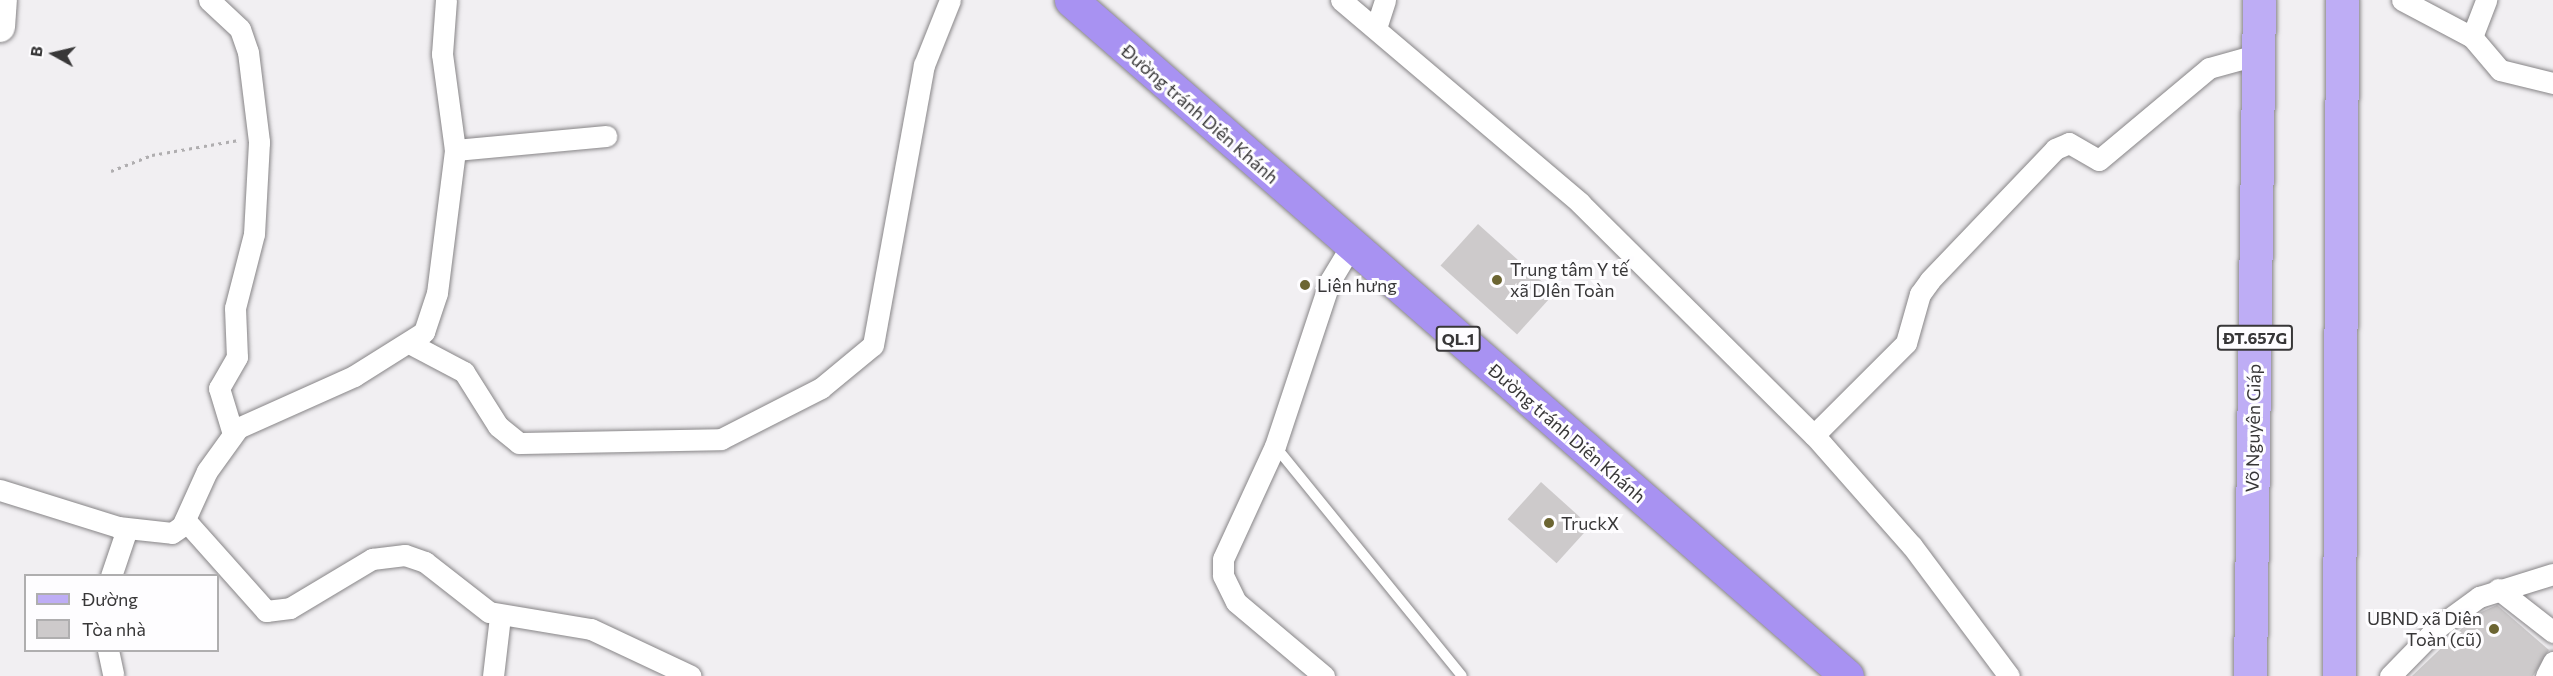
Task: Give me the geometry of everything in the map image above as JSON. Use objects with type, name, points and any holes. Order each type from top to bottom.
[{"type":"highway","name":"Đường tránh Diên Khánh","points":[[1071,0],[1847,676]]},
{"type":"main road","points":[[0,27],[2,0]]},
{"type":"main road","name":"Võ Nguyên Giáp","points":[[2250,676],[2259,0]]},
{"type":"main road","points":[[2339,676],[2342,0]]},
{"type":"street","points":[[208,0],[240,29],[248,52],[259,142],[258,206],[235,308],[237,357],[219,388],[233,434]]},
{"type":"street","points":[[0,490],[128,529],[172,533],[185,520],[233,434],[411,344],[433,315],[455,150],[442,54],[446,0]]},
{"type":"street","points":[[411,344],[464,372],[498,426],[519,443],[721,439],[821,388],[873,345],[924,65],[950,0]]},
{"type":"street","points":[[1341,0],[1377,25],[1581,203],[1814,435],[1912,546],[2009,676]]},
{"type":"street","points":[[1377,25],[1385,0]]},
{"type":"street","points":[[2402,0],[2472,37],[2500,70],[2553,83]]},
{"type":"street","points":[[2472,37],[2486,0]]},
{"type":"street","points":[[1814,435],[1906,343],[1920,294],[1930,280],[2055,149],[2069,143],[2099,160],[2209,68],[2259,54]]},
{"type":"street","points":[[455,150],[606,136]]},
{"type":"street","points":[[1324,676],[1236,602],[1223,575],[1228,540],[1275,446],[1330,280],[1351,246]]},
{"type":"street","points":[[185,520],[266,611],[290,608],[372,559],[405,555],[425,562],[479,607],[500,616],[591,629],[692,676]]},
{"type":"street","points":[[112,574],[128,529]]},
{"type":"street","points":[[2390,676],[2456,612],[2498,589],[2553,574]]},
{"type":"street","points":[[2498,589],[2553,632]]},
{"type":"street","points":[[493,676],[500,616]]},
{"type":"street","points":[[108,652],[113,674]]},
{"type":"street","points":[[2546,676],[2553,662]]},
{"type":"lane","points":[[1275,446],[1462,676]]},
{"type":"path","points":[[111,171],[128,161],[214,140],[259,142]]},
{"type":"building","name":"Trung tâm Y tế xã DIên Toàn","points":[[1478,224],[1555,293],[1517,335],[1441,266]]},
{"type":"building","name":"TruckX","points":[[1541,482],[1590,526],[1557,563],[1508,519]]},
{"type":"building","name":"UBND xã Diên Toàn (cũ)","points":[[2497,605],[2549,650],[2533,676],[2412,676],[2477,614]]},
{"type":"place","name":"Trung tâm Y tế xã DIên Toàn","points":[[1497,280]]},
{"type":"place","name":"Liên hưng","points":[[1305,285]]},
{"type":"place","name":"TruckX","points":[[1549,523]]},
{"type":"place","name":"UBND xã Diên Toàn (cũ)","points":[[2494,629]]}]
